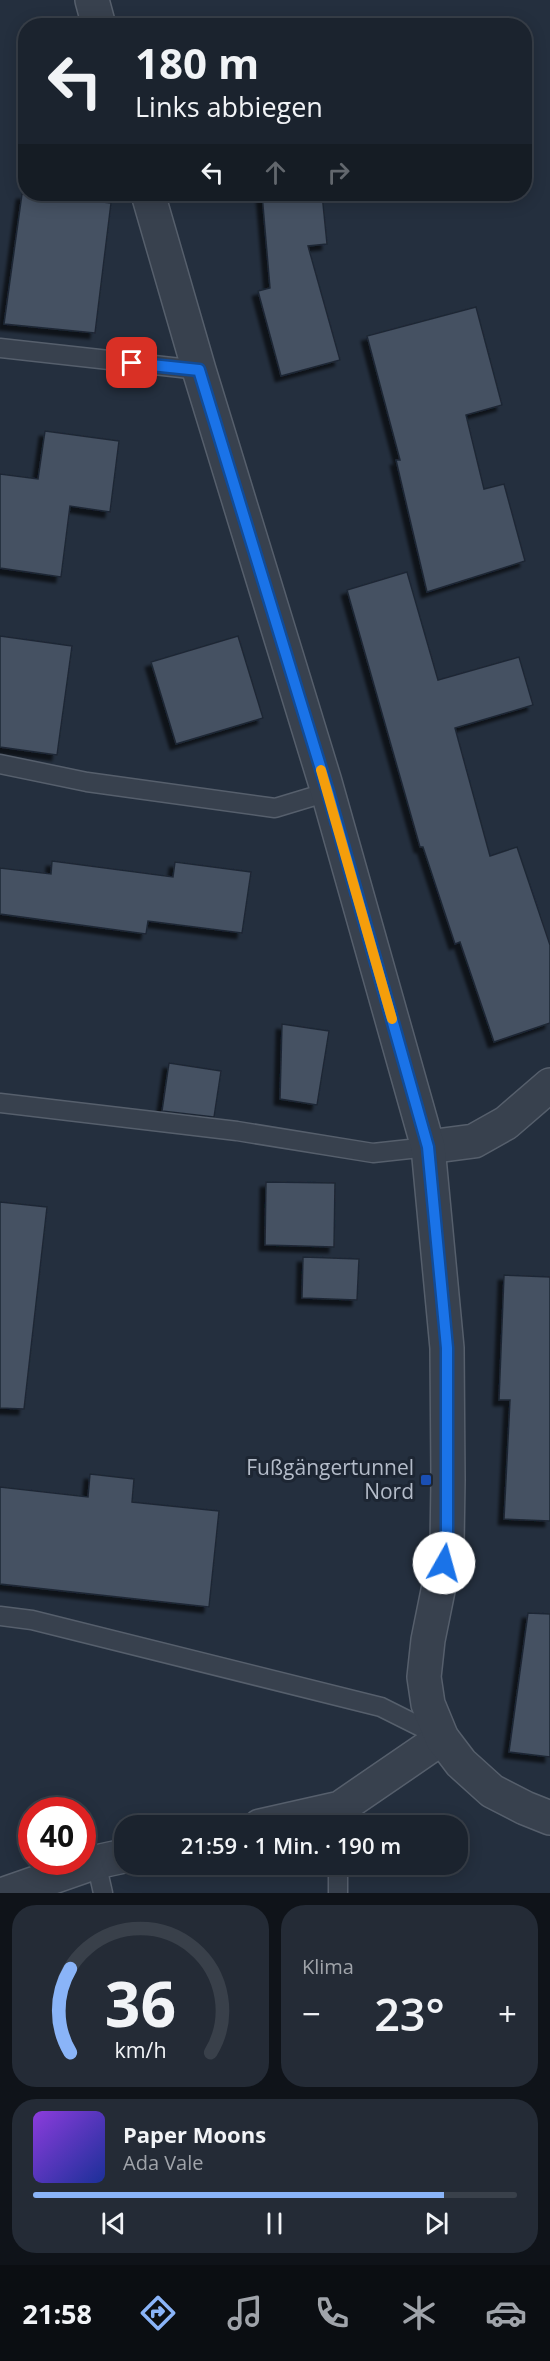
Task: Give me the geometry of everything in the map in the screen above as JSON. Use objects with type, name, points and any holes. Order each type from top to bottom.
[{"type":"street","points":[[92,0],[97,18]]},
{"type":"street","points":[[150,201],[199,370],[328,792],[428,1147],[447,1348],[447,1546],[428,1640],[424,1677],[428,1704],[442,1737],[461,1763],[492,1791],[525,1809],[550,1818]]},
{"type":"street","points":[[428,1147],[474,1141],[506,1123],[550,1085]]},
{"type":"street","points":[[342,1815],[442,1737]]},
{"type":"street","points":[[7,1893],[108,1870]]},
{"type":"lane","points":[[0,348],[199,370]]},
{"type":"lane","points":[[0,764],[87,782],[275,808],[328,792]]},
{"type":"lane","points":[[0,1103],[237,1131],[374,1153],[428,1147]]},
{"type":"lane","points":[[0,1616],[32,1620],[381,1707],[442,1737]]},
{"type":"lane","points":[[338,1875],[338,1893]]},
{"type":"building","points":[[21,201],[111,203],[95,333],[4,324]]},
{"type":"building","points":[[263,201],[323,201],[327,244],[308,246],[340,360],[281,376],[258,291],[270,288]]},
{"type":"building","points":[[476,307],[502,405],[466,415],[484,489],[504,484],[525,561],[427,592],[396,460],[400,460],[367,336]]},
{"type":"building","points":[[45,431],[119,441],[110,512],[70,506],[61,577],[0,568],[0,474],[38,479]]},
{"type":"building","points":[[407,572],[438,680],[519,657],[533,705],[455,728],[490,856],[517,847],[550,945],[550,1023],[494,1042],[460,942],[455,944],[423,847],[420,847],[347,590]]},
{"type":"building","points":[[0,636],[72,646],[57,755],[0,747]]},
{"type":"building","points":[[238,636],[263,718],[176,744],[151,662]]},
{"type":"building","points":[[52,861],[173,877],[175,862],[251,872],[242,933],[148,921],[146,934],[0,914],[0,868],[51,874]]},
{"type":"building","points":[[282,1024],[329,1031],[317,1105],[280,1099]]},
{"type":"building","points":[[169,1063],[221,1071],[214,1117],[162,1111]]},
{"type":"building","points":[[266,1182],[335,1183],[334,1247],[265,1245]]},
{"type":"building","points":[[0,1202],[47,1207],[24,1409],[0,1408]]},
{"type":"building","points":[[303,1257],[359,1259],[357,1300],[302,1298]]},
{"type":"building","points":[[504,1275],[550,1277],[550,1521],[504,1519],[510,1400],[499,1400]]},
{"type":"building","points":[[90,1474],[134,1479],[132,1502],[219,1511],[209,1607],[0,1584],[0,1487],[88,1497]]},
{"type":"building","points":[[528,1613],[550,1614],[550,1757],[509,1752]]},
{"type":"slow traffic","points":[[321,770],[392,1019]]},
{"type":"place","name":"Fußgängertunnel Nord","points":[[426,1480]]},
{"type":"route","points":[[132,363],[199,370],[328,792],[428,1147],[447,1348],[447,1546],[444,1563]]}]
